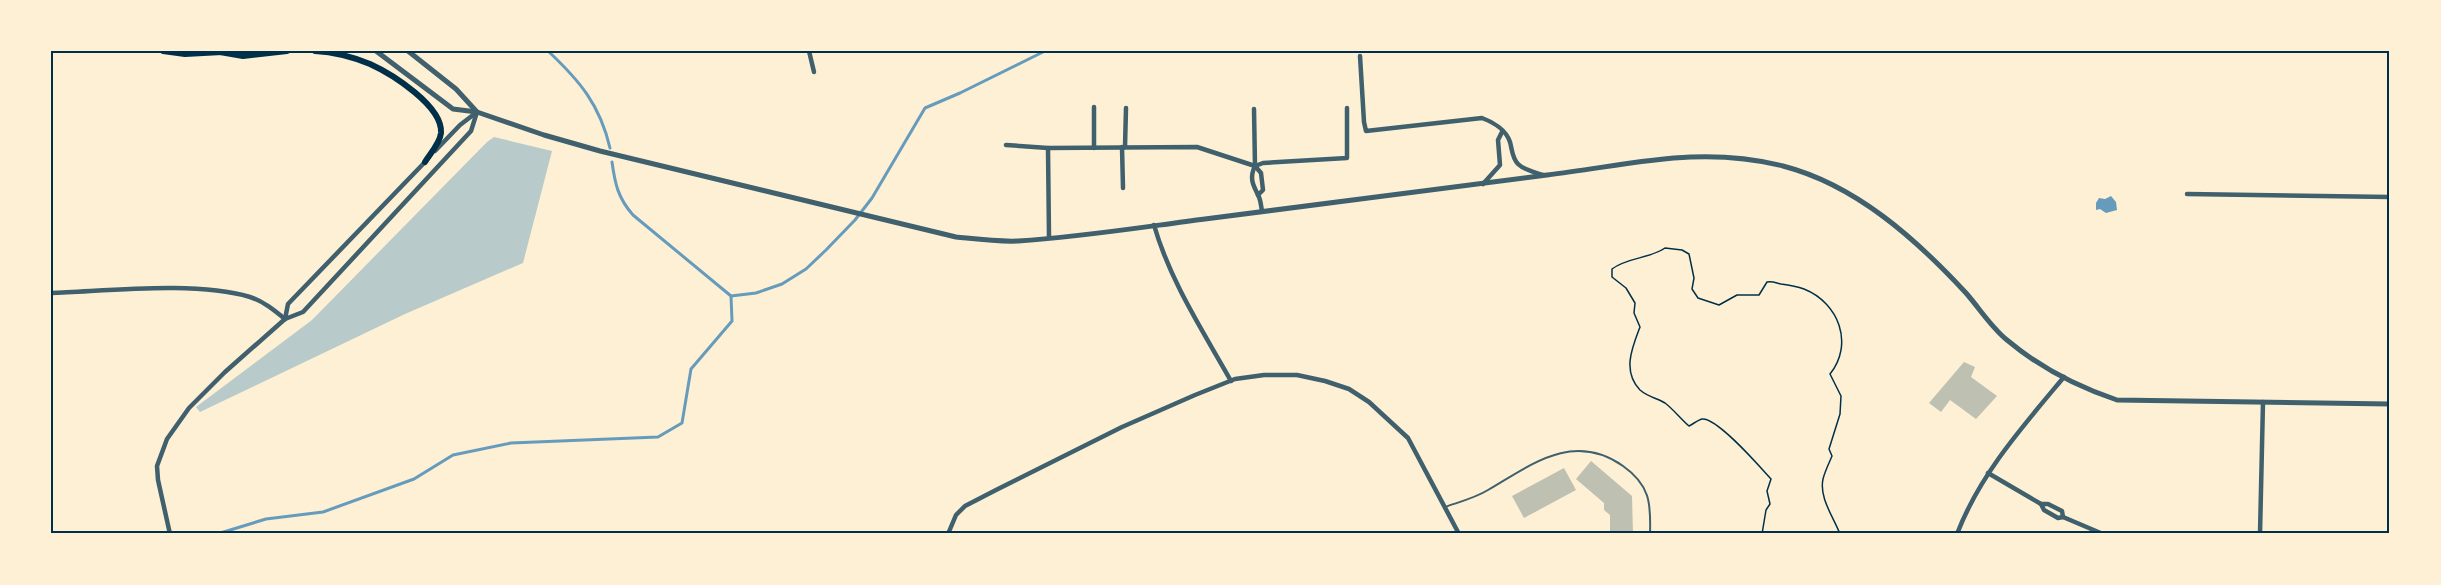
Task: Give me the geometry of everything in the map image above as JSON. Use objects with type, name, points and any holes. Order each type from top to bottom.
[{"type":"main road","points":[[163,51],[185,54],[223,52],[243,56],[286,51]]},
{"type":"main road","points":[[315,51],[339,54],[369,64],[393,78],[435,111],[441,136],[425,162]]},
{"type":"street","points":[[376,51],[453,109],[477,112],[600,151],[956,237],[1017,241],[1546,176],[1655,158],[1705,155],[1743,157],[1787,167],[1828,182],[1905,232],[1971,298],[1991,326],[2008,342],[2064,377],[2090,390],[2117,400],[2390,404]]},
{"type":"street","points":[[408,51],[456,89],[477,112]]},
{"type":"street","points":[[809,51],[814,72]]},
{"type":"street","points":[[1360,56],[1366,130],[1482,118],[1496,123],[1509,138],[1517,163],[1528,171],[1546,176]]},
{"type":"street","points":[[1094,107],[1094,148]]},
{"type":"street","points":[[1123,188],[1126,108]]},
{"type":"street","points":[[1255,166],[1347,158],[1347,108]]},
{"type":"street","points":[[1254,109],[1255,166],[1251,174],[1253,190],[1258,195],[1262,212]]},
{"type":"street","points":[[285,319],[288,304],[460,125],[477,112]]},
{"type":"street","points":[[170,534],[158,480],[158,466],[167,439],[189,408],[225,372],[285,319],[303,312],[471,131],[477,112]]},
{"type":"street","points":[[1482,184],[1500,165],[1498,140],[1502,132]]},
{"type":"street","points":[[1006,145],[1048,148],[1197,147],[1255,166],[1261,173],[1263,190],[1258,195]]},
{"type":"street","points":[[1048,148],[1049,237]]},
{"type":"street","points":[[1500,158],[1514,156]]},
{"type":"street","points":[[2187,194],[2390,197]]},
{"type":"street","points":[[1154,225],[1181,291],[1231,381]]},
{"type":"street","points":[[51,293],[182,289],[230,293],[261,302],[285,319]]},
{"type":"street","points":[[948,534],[957,515],[965,506],[1122,427],[1231,381],[1264,375],[1297,375],[1349,389],[1369,402],[1408,438],[1459,534]]},
{"type":"street","points":[[1957,534],[1968,505],[1988,473],[2064,377]]},
{"type":"street","points":[[2260,534],[2263,402]]},
{"type":"street","points":[[1988,473],[2041,504],[2048,504],[2062,511],[2063,517],[2103,534]]},
{"type":"lane","points":[[1445,507],[1487,491],[1509,476],[1549,455],[1582,450],[1597,453],[1617,462],[1635,474],[1645,489],[1650,505],[1650,534]]},
{"type":"path","points":[[1762,534],[1766,510],[1770,504],[1767,491],[1771,479],[1743,448],[1710,420],[1702,419],[1689,426],[1665,403],[1652,398],[1640,389],[1634,379],[1629,359],[1640,327],[1634,313],[1635,303],[1626,288],[1612,277],[1612,269],[1621,262],[1645,254],[1655,254],[1665,248],[1682,250],[1689,254],[1694,278],[1692,289],[1698,298],[1719,305],[1737,295],[1759,295],[1767,282],[1775,281],[1806,289],[1821,300],[1837,318],[1843,333],[1841,351],[1839,360],[1830,374],[1841,396],[1840,414],[1829,449],[1832,456],[1822,481],[1824,498],[1840,534]]},
{"type":"shaded area","points":[[494,137],[552,151],[523,263],[405,314],[200,412],[196,407],[312,320]]},
{"type":"water","points":[[2111,196],[2116,202],[2117,210],[2106,213],[2100,209],[2096,210],[2099,198],[2105,199]]},
{"type":"building","points":[[1964,362],[1975,367],[1971,377],[1997,396],[1976,419],[1950,400],[1941,412],[1929,403]]},
{"type":"building","points":[[1591,461],[1632,496],[1633,534],[1610,534],[1610,515],[1604,510],[1604,503],[1576,479]]},
{"type":"building","points":[[1564,468],[1576,490],[1524,518],[1512,496]]},
{"type":"waterway","points":[[548,51],[570,73],[587,95],[601,119],[610,148]]},
{"type":"waterway","points":[[731,296],[756,293],[782,284],[806,269],[826,250],[855,220],[872,198],[925,108],[1045,51]]},
{"type":"waterway","points":[[217,534],[266,519],[323,512],[414,479],[453,455],[511,443],[658,437],[682,423],[691,369],[732,321],[731,296],[633,215],[618,190],[612,162]]}]
